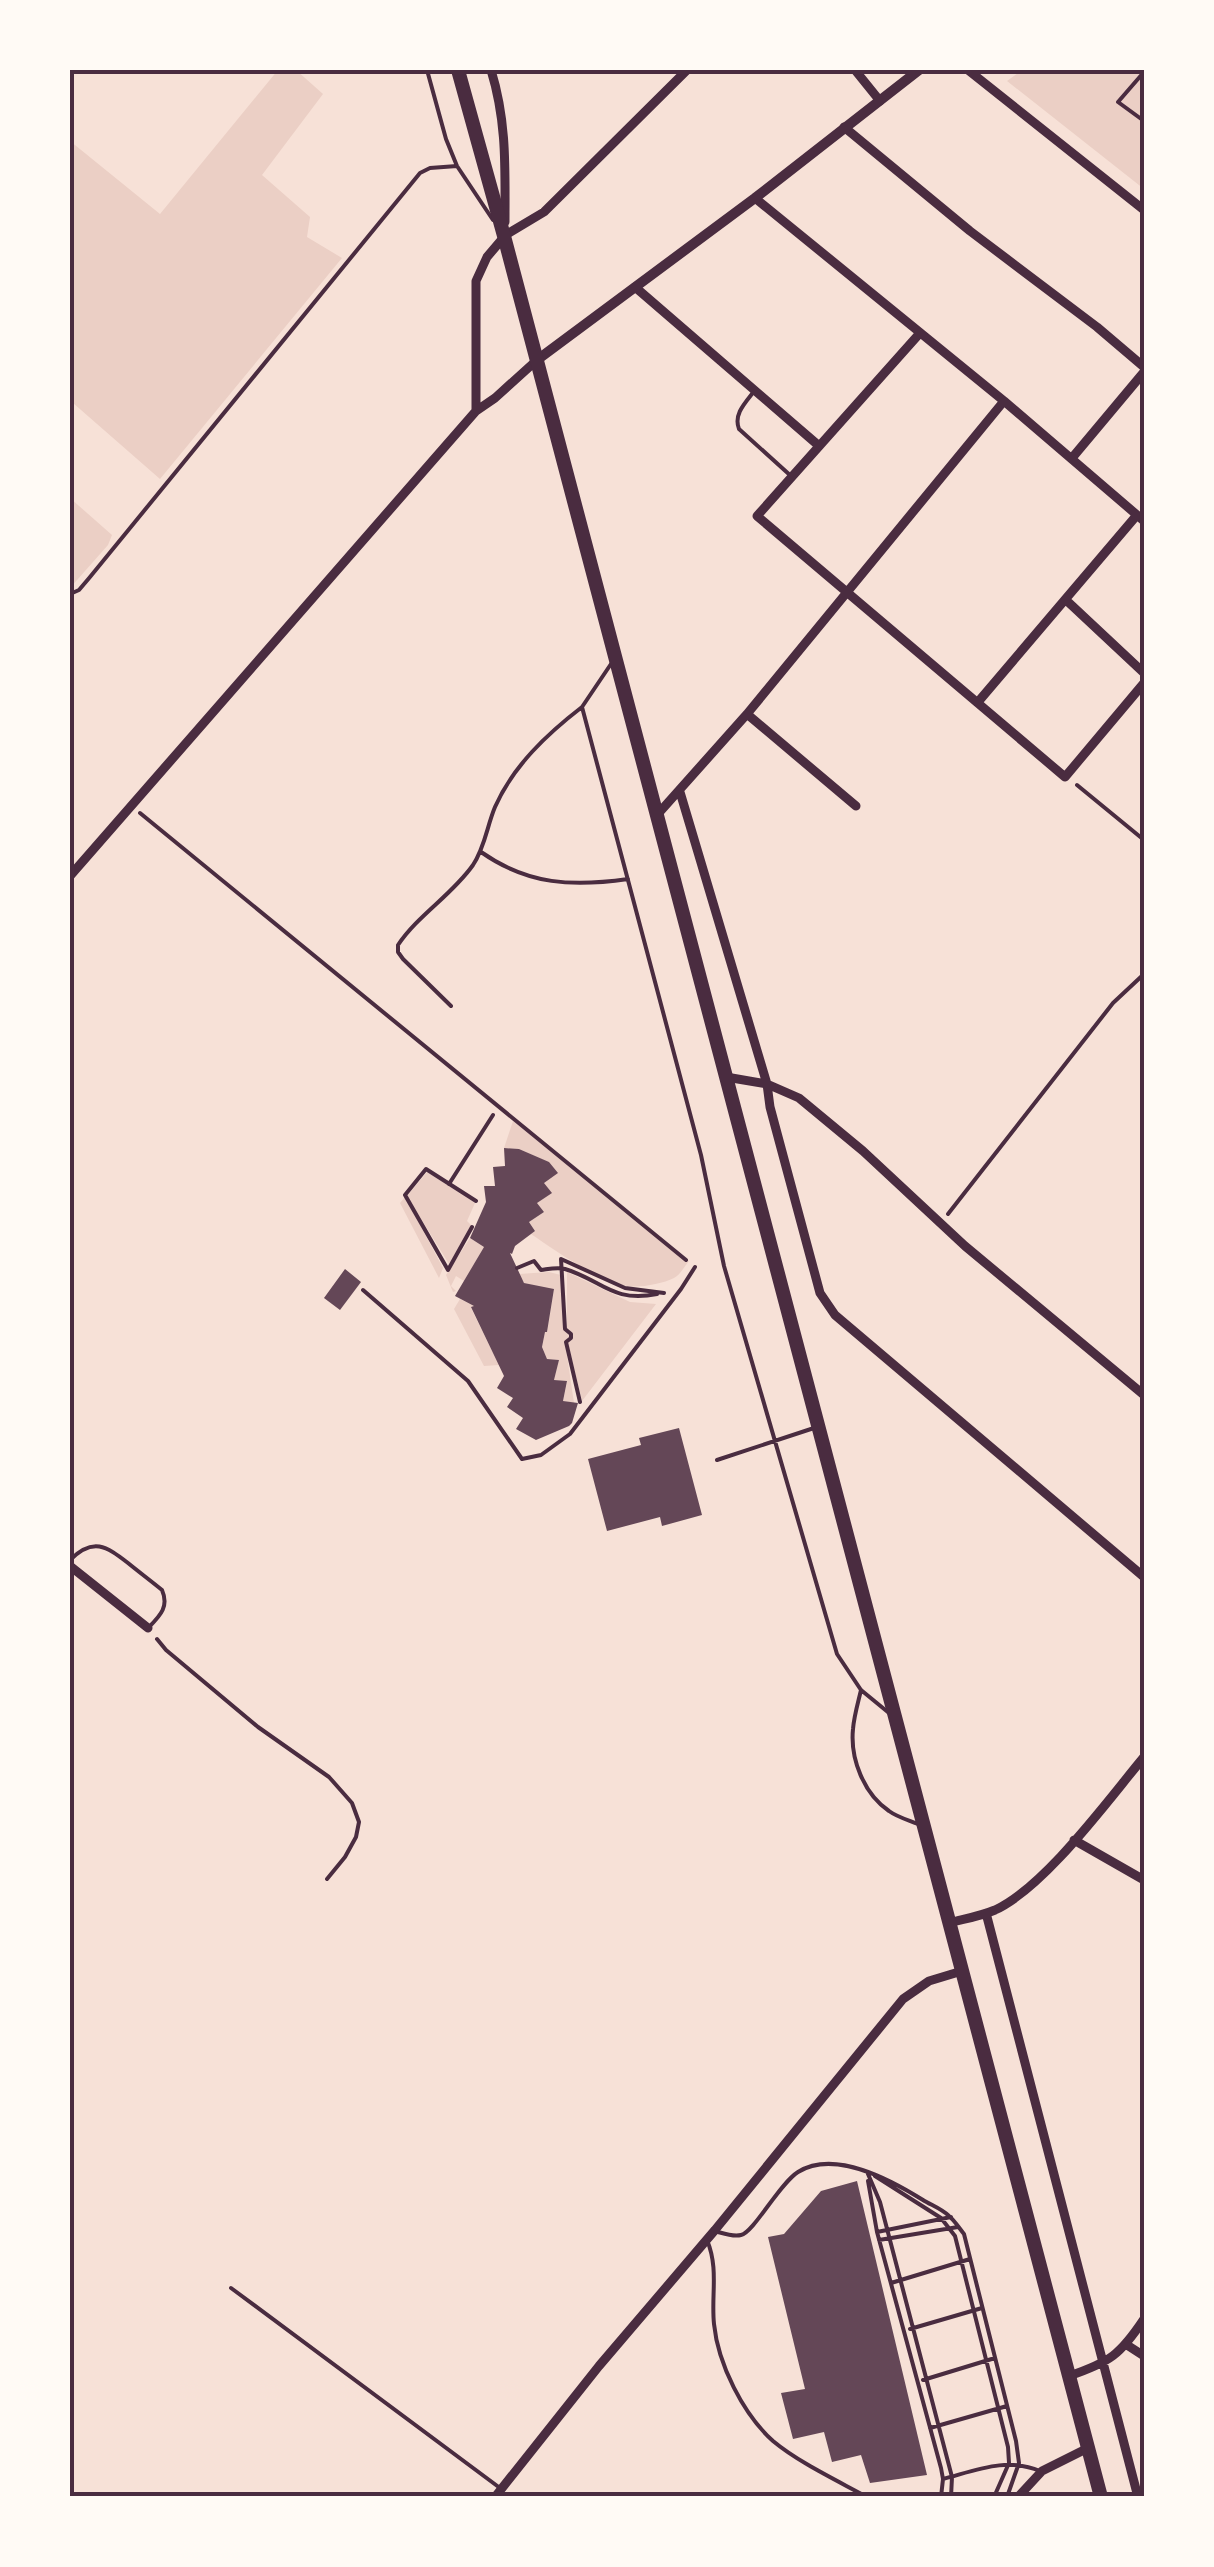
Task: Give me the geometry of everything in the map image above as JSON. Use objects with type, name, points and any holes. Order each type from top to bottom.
[{"type":"highway","points":[[458,70],[1101,2497]]},
{"type":"street","points":[[491,70],[501,103],[506,162],[504,236]]},
{"type":"street","points":[[476,411],[476,281],[487,257],[504,236],[544,212],[687,70]]},
{"type":"street","points":[[855,70],[880,101]]},
{"type":"street","points":[[70,876],[476,411],[537,360],[919,70]]},
{"type":"street","points":[[968,70],[1144,210]]},
{"type":"street","points":[[844,127],[970,231],[1098,327],[1144,370],[1072,458]]},
{"type":"street","points":[[755,198],[1141,518],[978,702]]},
{"type":"street","points":[[634,286],[818,445]]},
{"type":"street","points":[[920,332],[757,516],[1065,776],[1144,683]]},
{"type":"street","points":[[657,815],[747,714],[1004,401]]},
{"type":"street","points":[[1066,600],[1144,673]]},
{"type":"street","points":[[747,714],[856,806]]},
{"type":"street","points":[[680,792],[767,1084],[820,1293],[835,1315],[1144,1577]]},
{"type":"street","points":[[726,1077],[767,1084],[799,1098],[897,1180],[992,1270],[1144,1395]]},
{"type":"street","points":[[70,1563],[148,1628]]},
{"type":"street","points":[[949,1923],[1007,1904],[1023,1891],[1074,1840],[1144,1757]]},
{"type":"street","points":[[1074,1840],[1144,1880]]},
{"type":"street","points":[[986,1913],[1138,2497]]},
{"type":"street","points":[[498,2493],[903,1999],[929,1981],[962,1972]]},
{"type":"street","points":[[1069,2376],[1104,2362],[1127,2346],[1144,2319]]},
{"type":"street","points":[[1127,2346],[1144,2356]]},
{"type":"street","points":[[1018,2497],[1042,2471],[1088,2448]]},
{"type":"lane","points":[[427,70],[457,166],[504,236]]},
{"type":"lane","points":[[70,594],[90,577],[420,172],[457,166]]},
{"type":"lane","points":[[755,390],[737,415],[739,428],[791,477]]},
{"type":"lane","points":[[451,1006],[402,959],[398,945],[454,888],[482,852],[488,822],[517,769],[538,745],[582,708],[616,658]]},
{"type":"lane","points":[[582,708],[702,1155],[724,1266],[837,1654],[861,1690],[896,1720]]},
{"type":"lane","points":[[482,852],[524,875],[553,881],[593,884],[628,879]]},
{"type":"lane","points":[[362,1290],[468,1382],[522,1458],[541,1456],[570,1434],[694,1266]]},
{"type":"lane","points":[[717,1460],[818,1427]]},
{"type":"lane","points":[[70,1563],[87,1547],[110,1548],[162,1590],[164,1610],[148,1628]]},
{"type":"lane","points":[[861,1690],[852,1741],[862,1780],[890,1812],[924,1827]]},
{"type":"lane","points":[[715,2230],[730,2236],[750,2230],[775,2194],[809,2166],[835,2165],[886,2177],[951,2217],[964,2234],[1019,2463],[1007,2497]]},
{"type":"lane","points":[[867,2172],[942,2218],[954,2236],[1008,2448],[1009,2463],[994,2497]]},
{"type":"lane","points":[[867,2172],[880,2202],[952,2477],[951,2497]]},
{"type":"lane","points":[[867,2172],[877,2232],[943,2479],[941,2497]]},
{"type":"lane","points":[[877,2232],[951,2217]]},
{"type":"lane","points":[[879,2240],[958,2227]]},
{"type":"lane","points":[[707,2240],[715,2268],[717,2343],[737,2392],[774,2441],[867,2497]]},
{"type":"lane","points":[[890,2283],[970,2259]]},
{"type":"lane","points":[[231,2288],[498,2493]]},
{"type":"lane","points":[[904,2331],[982,2308]]},
{"type":"lane","points":[[918,2382],[995,2358]]},
{"type":"lane","points":[[930,2428],[1007,2406]]},
{"type":"lane","points":[[943,2479],[1009,2463],[1042,2471]]},
{"type":"path","points":[[1144,72],[1118,102],[1144,121]]},
{"type":"path","points":[[1065,776],[1144,840]]},
{"type":"path","points":[[132,807],[694,1266]]},
{"type":"path","points":[[941,1223],[1113,1003],[1144,974]]},
{"type":"path","points":[[449,1184],[493,1115]]},
{"type":"path","points":[[472,1227],[448,1270],[406,1195],[426,1169],[476,1201]]},
{"type":"path","points":[[517,1268],[534,1261],[541,1270],[561,1268],[622,1296],[639,1298],[680,1289]]},
{"type":"path","points":[[561,1268],[565,1329],[571,1334],[566,1342],[583,1417]]},
{"type":"path","points":[[148,1628],[166,1650],[329,1778],[352,1802],[359,1822],[356,1836],[327,1878]]},
{"type":"shaded area","points":[[278,70],[296,70],[323,94],[262,175],[310,217],[307,237],[342,258],[160,479],[73,403],[70,405],[70,141],[160,214]]},
{"type":"shaded area","points":[[1022,70],[1144,70],[1144,189],[1007,81]]},
{"type":"shaded area","points":[[70,498],[112,535],[108,545],[70,588]]},
{"type":"shaded area","points":[[513,1121],[689,1261],[680,1273],[651,1285],[616,1284],[531,1234],[535,1231],[529,1222],[544,1212],[537,1203],[551,1193],[544,1183],[548,1162],[519,1149],[504,1148]]},
{"type":"shaded area","points":[[427,1172],[475,1203],[467,1221],[471,1225],[449,1264],[407,1196]]},
{"type":"shaded area","points":[[405,1197],[443,1268],[439,1278],[400,1203]]},
{"type":"shaded area","points":[[470,1238],[484,1247],[464,1281],[456,1276],[451,1286],[456,1291],[453,1292],[446,1275]]},
{"type":"shaded area","points":[[567,1272],[630,1302],[656,1304],[582,1401],[568,1343],[573,1334],[567,1328]]},
{"type":"shaded area","points":[[519,1274],[561,1275],[574,1403],[563,1401],[567,1382],[554,1380],[559,1360],[547,1359],[542,1347],[554,1290],[524,1283]]},
{"type":"shaded area","points":[[460,1299],[474,1306],[471,1308],[499,1365],[484,1366],[454,1309]]},
{"type":"building","points":[[504,1148],[519,1149],[549,1162],[558,1173],[544,1183],[552,1193],[537,1203],[544,1212],[529,1222],[535,1231],[510,1253],[524,1283],[554,1289],[542,1347],[547,1359],[559,1360],[554,1380],[567,1381],[563,1401],[578,1403],[569,1426],[536,1440],[516,1429],[523,1418],[507,1407],[513,1398],[497,1388],[504,1376],[471,1307],[474,1306],[455,1296],[484,1247],[470,1238],[486,1202],[484,1186],[495,1186],[493,1167],[505,1166]]},
{"type":"building","points":[[345,1269],[361,1282],[340,1310],[324,1298]]},
{"type":"building","points":[[679,1428],[702,1515],[662,1526],[660,1517],[607,1531],[588,1459],[641,1445],[639,1438]]},
{"type":"building","points":[[857,2181],[927,2475],[870,2483],[861,2455],[832,2462],[824,2432],[793,2439],[781,2393],[805,2389],[768,2237],[784,2234],[821,2191]]}]
